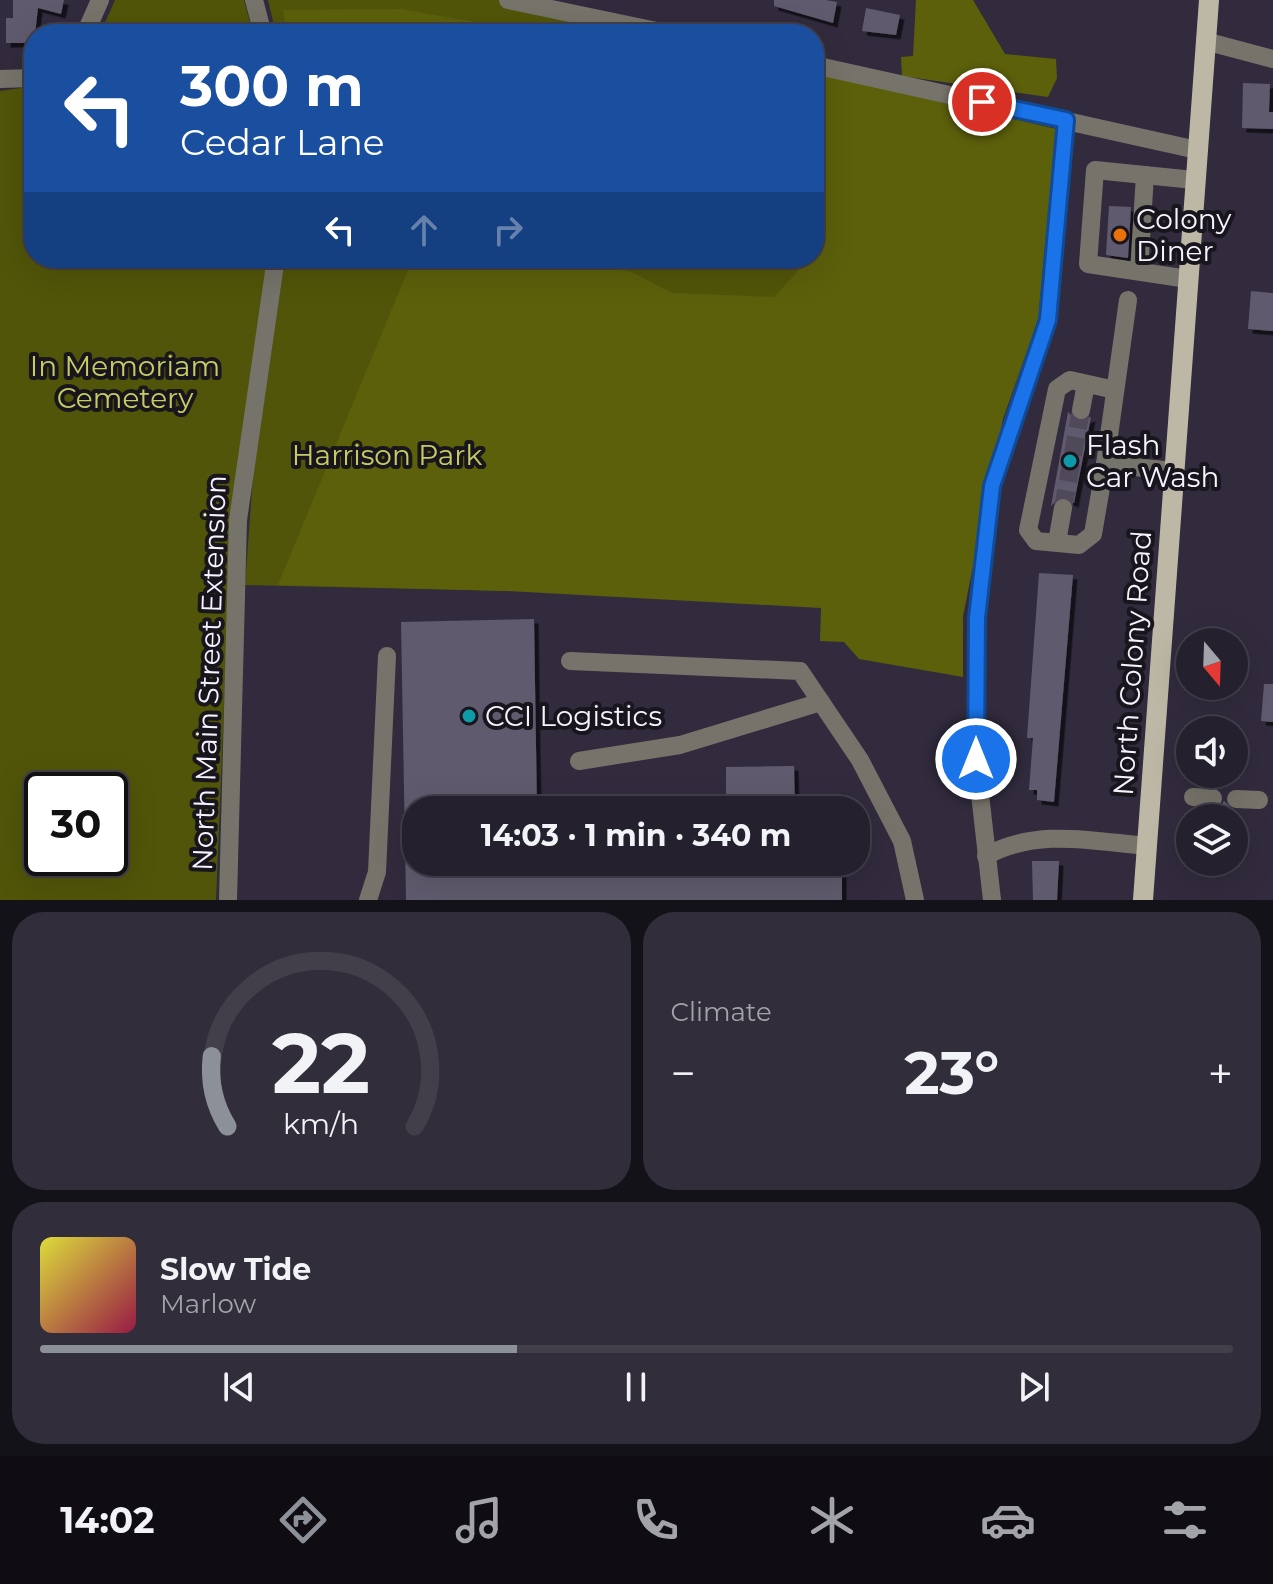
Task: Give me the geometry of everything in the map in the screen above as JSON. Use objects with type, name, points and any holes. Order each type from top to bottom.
[{"type":"main road","name":"North Colony Road","points":[[1143,900],[1209,0]]},
{"type":"street","points":[[89,24],[100,0]]},
{"type":"street","points":[[254,0],[260,24]]},
{"type":"street","points":[[508,0],[623,24]]},
{"type":"street","points":[[1205,41],[1273,59]]},
{"type":"street","points":[[824,67],[1197,150]]},
{"type":"street","points":[[0,79],[24,78]]},
{"type":"street","points":[[992,900],[976,759],[977,618],[992,486],[1048,320],[1066,120]]},
{"type":"street","points":[[1188,279],[1088,264],[1095,170],[1194,180]]},
{"type":"street","points":[[1139,271],[1145,175]]},
{"type":"street","name":"North Main Street Extension","points":[[228,900],[238,520],[275,268]]},
{"type":"street","points":[[1115,390],[1070,380],[1057,389],[1028,530],[1036,541],[1079,545],[1093,534],[1105,464],[1128,300]]},
{"type":"street","points":[[1081,410],[1086,384]]},
{"type":"street","points":[[1105,464],[1174,471]]},
{"type":"street","points":[[1057,542],[1063,508]]},
{"type":"street","points":[[368,900],[377,872],[387,656]]},
{"type":"street","points":[[570,661],[800,671],[860,760],[902,841],[915,900]]},
{"type":"street","points":[[579,761],[680,745],[821,702]]},
{"type":"street","points":[[1193,797],[1213,798]]},
{"type":"street","points":[[1236,799],[1259,800]]},
{"type":"street","points":[[986,856],[1022,840],[1054,837],[1147,846]]},
{"type":"green space","points":[[115,0],[244,0],[250,24],[104,24]]},
{"type":"green space","points":[[268,0],[499,0],[602,24],[274,24]]},
{"type":"green space","points":[[916,0],[973,0],[1005,54],[1056,59],[1057,78],[1048,97],[902,76],[901,57],[913,56]]},
{"type":"green space","points":[[401,9],[487,24],[285,24],[283,10]]},
{"type":"green space","name":"Harrison Park","points":[[824,75],[1056,129],[1038,320],[508,591],[245,585],[253,476],[284,268],[824,268]]},
{"type":"green space","points":[[824,75],[1056,129],[1038,320],[1003,419],[963,616],[963,677],[859,659],[844,642],[820,641],[821,608],[508,591],[278,585],[409,268],[611,268],[634,273],[672,293],[774,297],[798,268],[824,268]]},
{"type":"green space","name":"In Memoriam Cemetery","points":[[24,87],[24,268],[268,268],[231,533],[216,900],[0,900],[0,91]]},
{"type":"building","points":[[13,0],[64,0],[61,14],[38,8],[36,24],[24,24],[24,43],[6,43],[6,18],[13,18]]},
{"type":"building","points":[[774,0],[837,2],[833,23],[774,6]]},
{"type":"building","points":[[866,8],[900,15],[896,35],[862,31]]},
{"type":"building","points":[[1243,83],[1270,84],[1269,112],[1273,112],[1273,129],[1242,128]]},
{"type":"building","name":"Colony Diner","points":[[1109,206],[1131,207],[1128,258],[1106,255]]},
{"type":"building","points":[[1251,291],[1273,293],[1273,331],[1248,329]]},
{"type":"building","name":"Flash Car Wash","points":[[1068,412],[1078,422],[1091,417],[1074,503],[1060,497],[1051,506]]},
{"type":"building","points":[[1039,573],[1073,575],[1054,802],[1037,800],[1037,790],[1029,790],[1033,738],[1027,738]]},
{"type":"building","name":"CCI Logistics","points":[[534,619],[537,796],[404,796],[401,622]]},
{"type":"building","points":[[1264,684],[1273,684],[1273,722],[1261,721]]},
{"type":"building","name":"CCI Logistics","points":[[794,766],[795,796],[726,796],[726,767]]},
{"type":"building","points":[[1032,861],[1059,861],[1057,900],[1033,900]]},
{"type":"building","name":"CCI Logistics","points":[[406,876],[842,876],[842,900],[406,900]]},
{"type":"tunnel","points":[[1063,508],[1081,410]]},
{"type":"place","name":"Colony Diner","points":[[1120,235]]},
{"type":"place","name":"Flash Car Wash","points":[[1070,461]]},
{"type":"place","name":"CCI Logistics","points":[[469,716]]},
{"type":"route","points":[[976,759],[977,618],[992,486],[1048,320],[1066,120],[982,102]]}]
